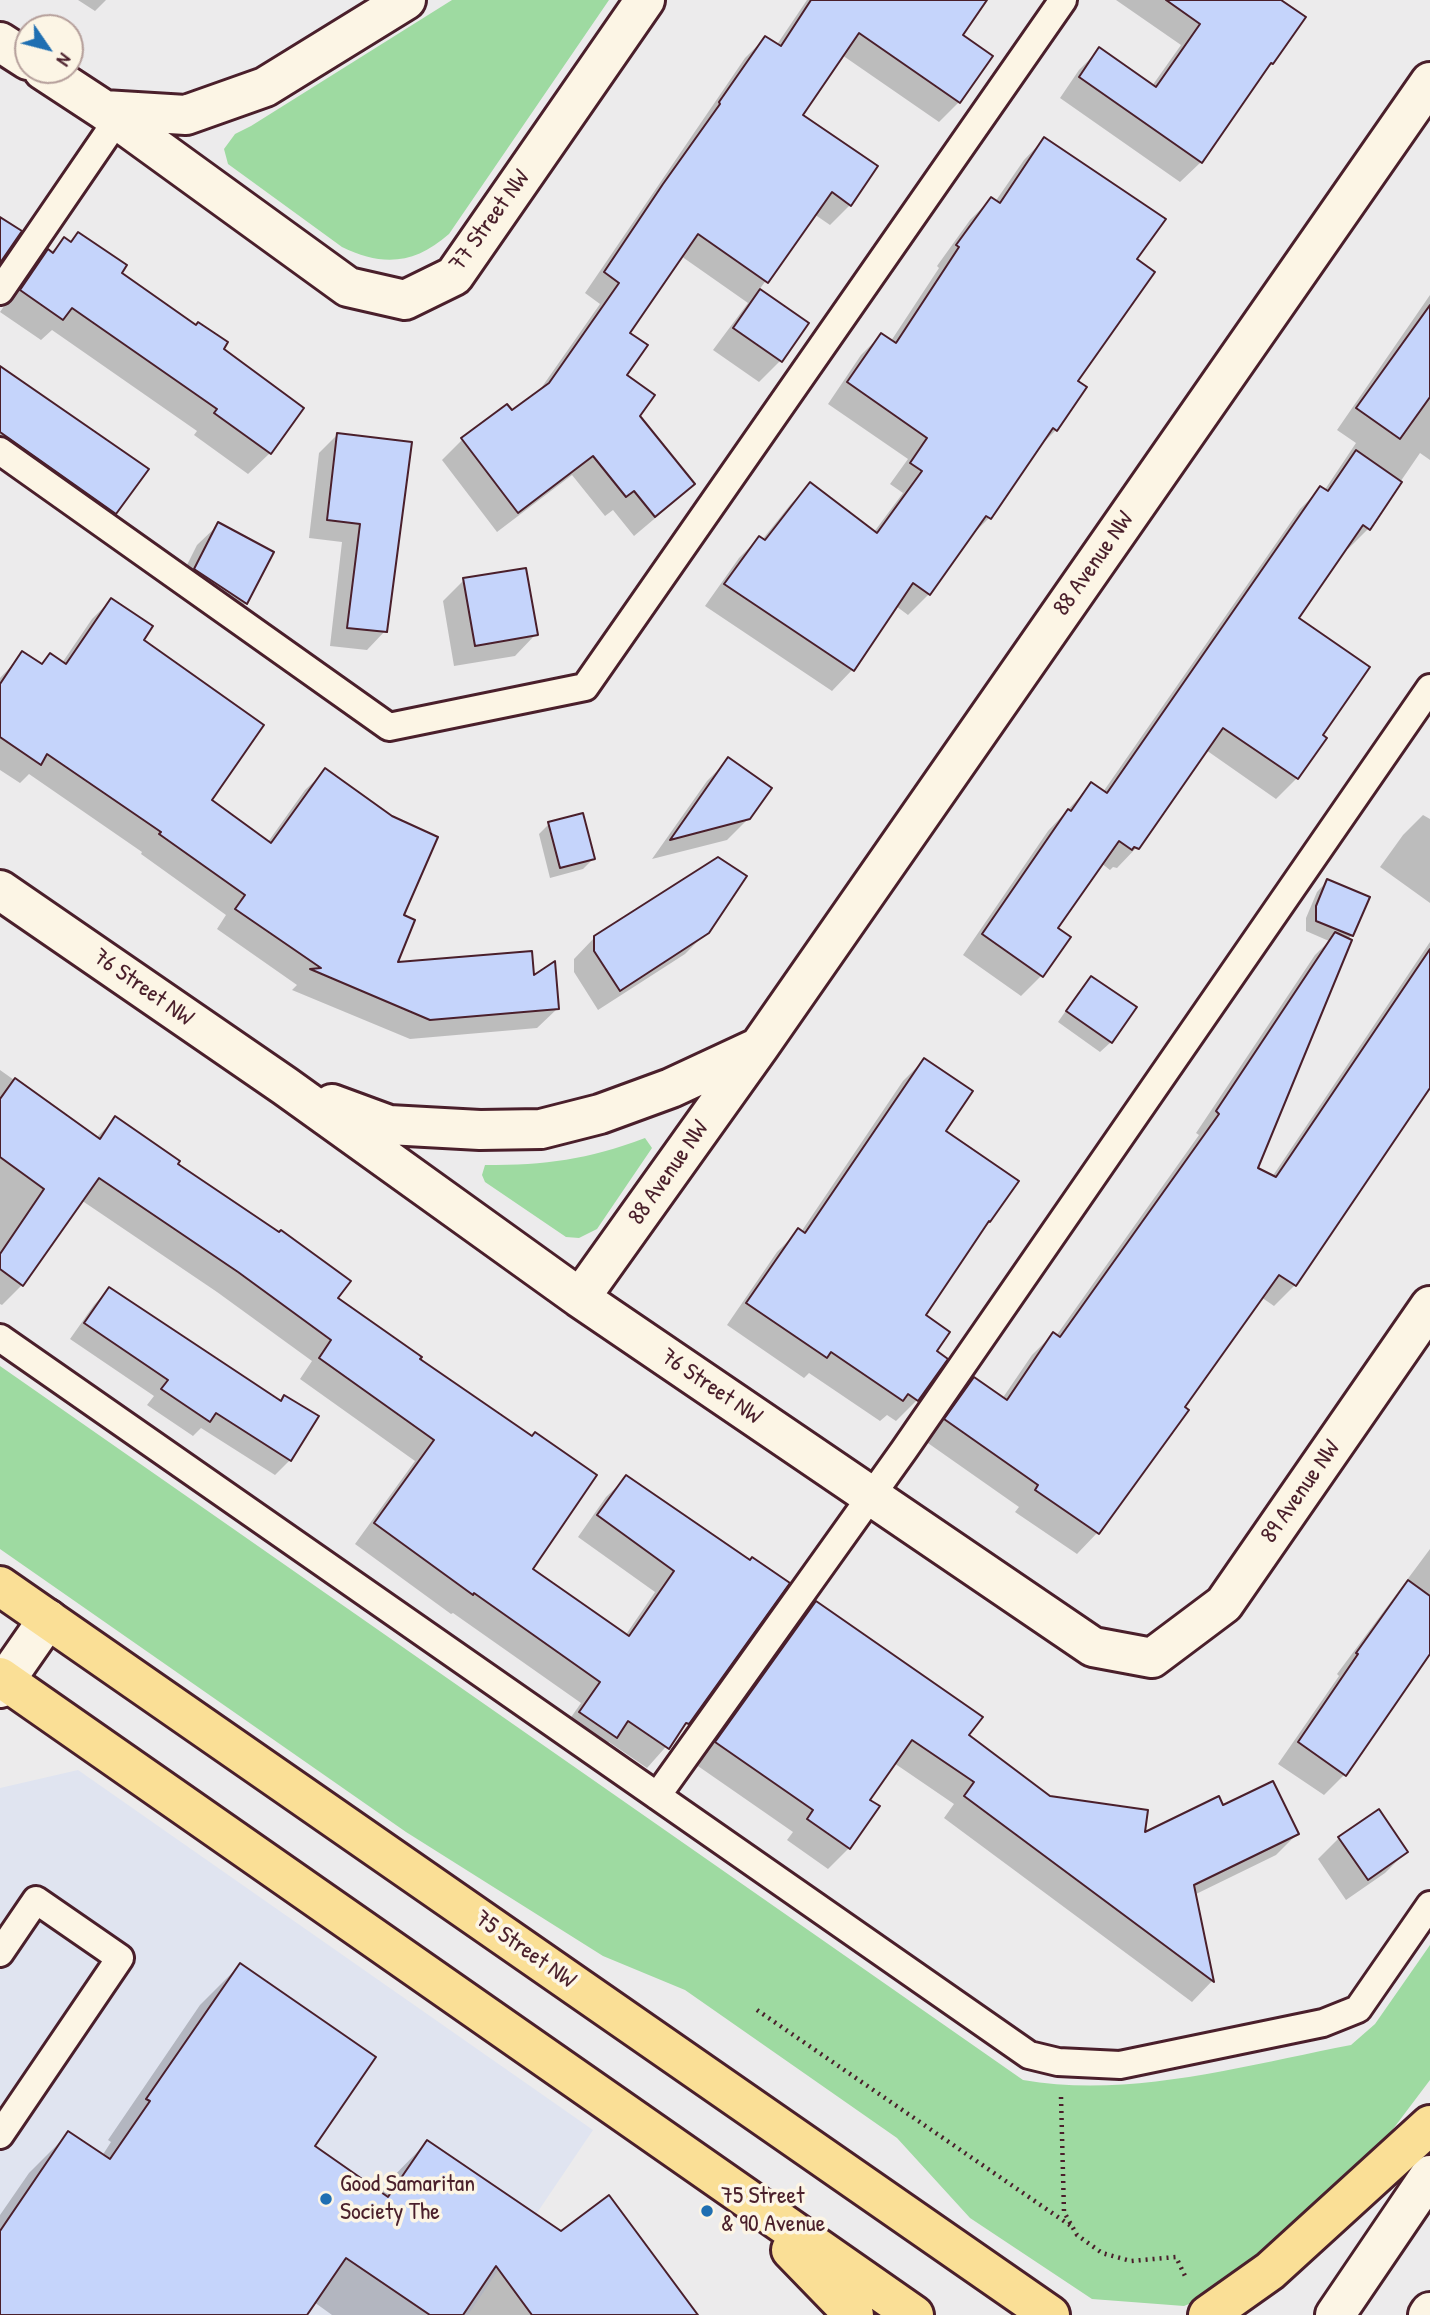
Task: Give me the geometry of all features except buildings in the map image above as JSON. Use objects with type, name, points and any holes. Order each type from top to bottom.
[{"type":"main road","name":"75 Street NW","points":[[0,1586],[1040,2308],[1069,2315]]},
{"type":"main road","points":[[2,1682],[914,2315]]},
{"type":"main road","points":[[1208,2315],[1270,2271],[1430,2125]]},
{"type":"main road","points":[[734,2190],[853,2315]]},
{"type":"street","name":"77 Street NW","points":[[110,115],[187,115],[265,87],[405,0]]},
{"type":"street","name":"77 Street NW","points":[[64,84],[348,287],[405,300],[454,276],[645,0]]},
{"type":"street","name":"88 Avenue NW","points":[[580,1298],[759,1047],[1430,82]]},
{"type":"street","name":"76 Street NW","points":[[0,890],[285,1086],[580,1298],[1093,1647],[1152,1658]]},
{"type":"street","name":"88 Avenue NW","points":[[480,1130],[541,1129],[600,1114],[671,1088],[759,1047]]},
{"type":"street","name":"76 Street NW","points":[[285,1086],[389,1125],[480,1130]]},
{"type":"street","name":"89 Avenue NW","points":[[1152,1658],[1224,1604],[1430,1306]]},
{"type":"street","points":[[2,1682],[48,1619]]},
{"type":"street","points":[[1335,2315],[1430,2175]]},
{"type":"lane","points":[[0,451],[389,727],[585,687],[1063,0]]},
{"type":"lane","points":[[0,291],[110,115]]},
{"type":"lane","points":[[657,1796],[871,1497],[1430,688]]},
{"type":"lane","points":[[0,1338],[1029,2055],[1058,2062],[1120,2065],[1323,2023],[1358,2009],[1430,1905]]},
{"type":"lane","points":[[0,1953],[36,1900],[120,1958],[0,2135]]},
{"type":"path","points":[[757,2010],[1071,2226]]},
{"type":"path","points":[[1058,2062],[1063,2116],[1064,2212],[1071,2226],[1077,2235],[1102,2253],[1131,2261],[1176,2257]]},
{"type":"shaded area","points":[[78,1770],[593,2130],[468,2315],[0,2315],[0,1788]]},
{"type":"green space","points":[[452,0],[609,0],[449,234],[436,244],[424,252],[398,259],[371,258],[357,253],[342,247],[228,164],[224,149],[235,134]]},
{"type":"green space","points":[[645,1138],[652,1148],[597,1229],[579,1238],[566,1237],[485,1182],[482,1175],[485,1165],[566,1160],[604,1152]]},
{"type":"green space","points":[[0,1366],[1023,2080],[1064,2085],[1146,2083],[1229,2070],[1351,2045],[1375,2024],[1430,1945],[1430,2080],[1387,2137],[1345,2184],[1219,2292],[1184,2306],[1092,2299],[970,2218],[897,2138],[685,1990],[603,1956],[406,1832],[0,1549]]},
{"type":"place","name":"Good Samaritan Society The","points":[[326,2199]]},
{"type":"place","name":"75 Street & 90 Avenue","points":[[707,2211]]}]
